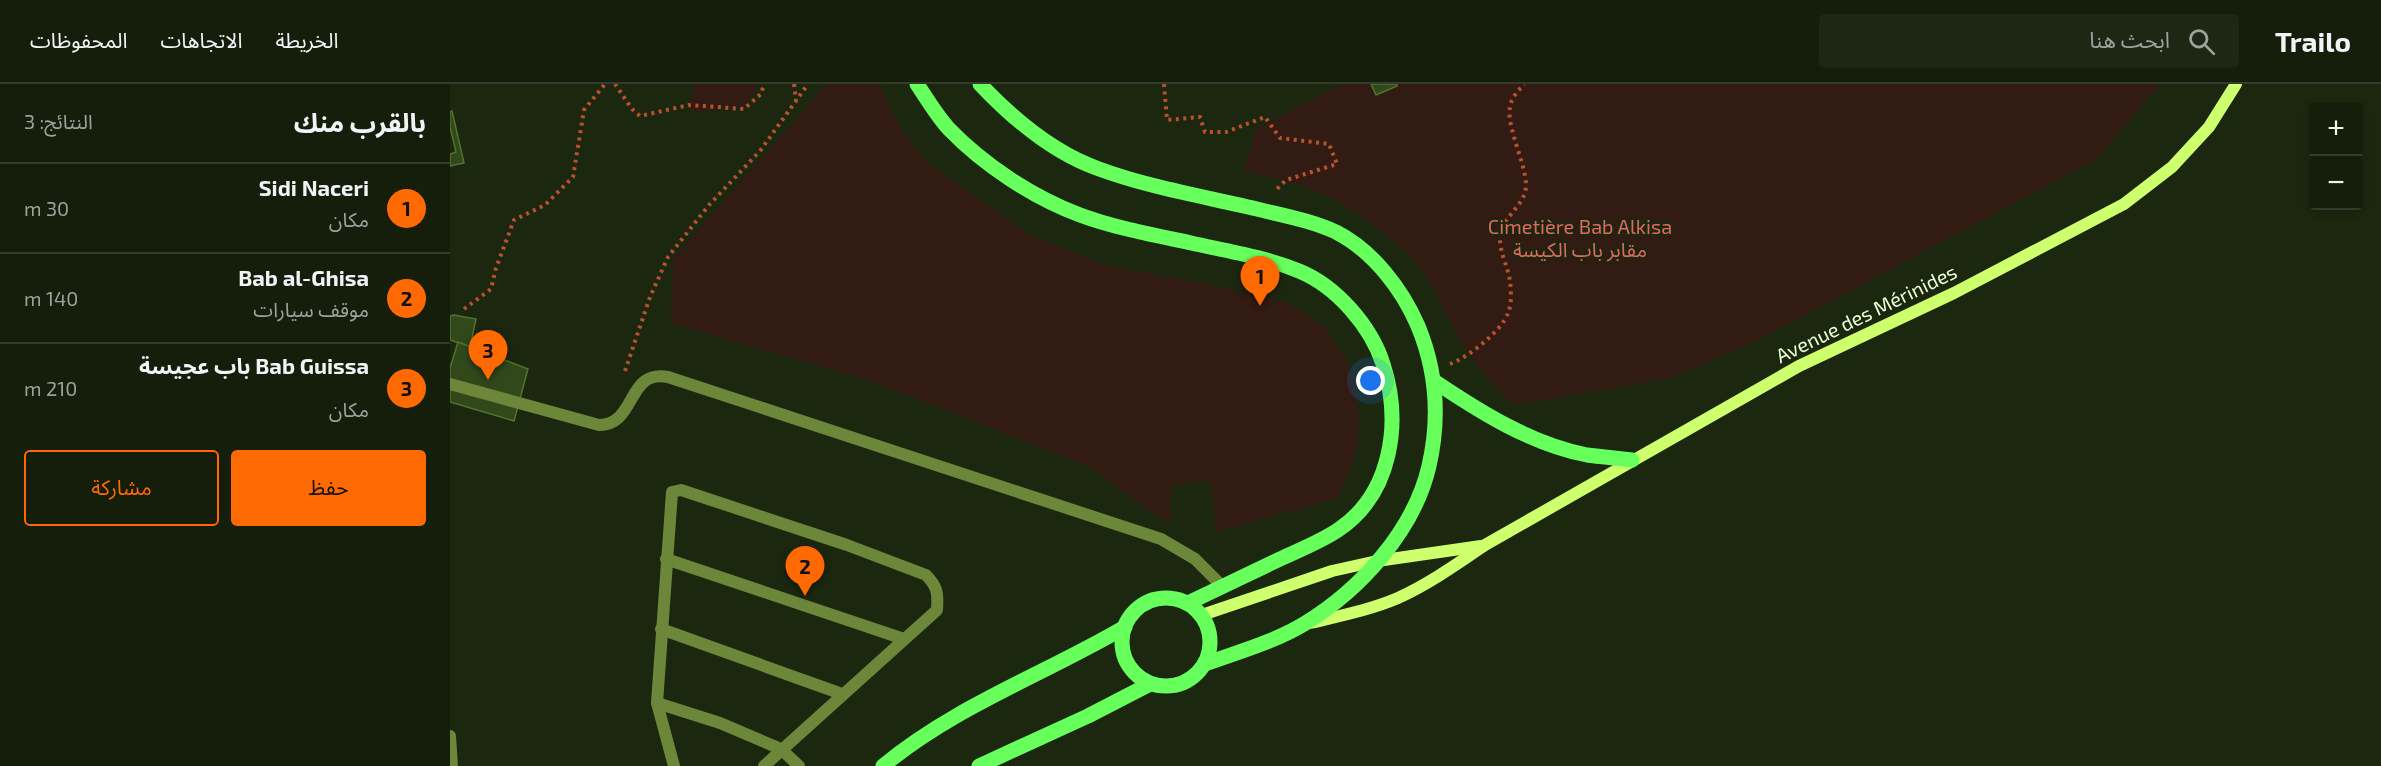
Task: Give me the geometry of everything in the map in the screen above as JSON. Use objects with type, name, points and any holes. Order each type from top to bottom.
[{"type":"main road","points":[[917,84],[949,129],[991,165],[1043,198],[1090,218],[1299,271],[1318,282],[1355,315],[1370,334],[1380,353],[1389,381],[1393,431],[1380,477],[1371,495],[1358,512],[1339,529],[1188,603]]},
{"type":"main road","points":[[981,84],[1010,113],[1041,138],[1097,169],[1133,180],[1298,219],[1336,233],[1361,249],[1401,292],[1413,313],[1426,345],[1433,375],[1436,422],[1428,468],[1419,494],[1404,525],[1377,561],[1333,605],[1303,625],[1264,643],[1204,664],[1185,682],[1168,686],[1150,684],[1136,674],[1126,661],[1122,644],[1128,619],[1147,602],[1172,597],[1188,603],[1202,615],[1210,634],[1211,645],[1204,664]]},
{"type":"main road","name":"Avenue des Mérinides","points":[[1303,625],[1366,610],[1398,598],[1436,578],[1485,545],[1799,366],[1954,293],[2124,204],[2172,167],[2209,127],[2236,84]]},
{"type":"main road","points":[[1433,375],[1475,409],[1547,443],[1586,455],[1632,460]]},
{"type":"main road","points":[[1202,615],[1332,571],[1377,561],[1485,545]]},
{"type":"main road","points":[[883,766],[984,700],[1085,650],[1125,627]]},
{"type":"main road","points":[[979,766],[1088,716],[1150,684]]},
{"type":"street","points":[[450,384],[559,415],[607,425],[615,422],[623,413],[645,380],[652,377],[668,377],[1161,539],[1195,559],[1222,586]]},
{"type":"street","points":[[674,766],[657,703],[672,492],[681,490],[847,545],[926,575],[936,585],[937,610],[764,766]]},
{"type":"street","points":[[666,559],[904,639]]},
{"type":"street","points":[[661,629],[842,694]]},
{"type":"street","points":[[657,703],[720,723],[781,749],[799,766]]},
{"type":"street","points":[[450,736],[452,766]]},
{"type":"path","points":[[464,309],[490,289],[514,220],[545,205],[573,177],[584,110],[605,84]]},
{"type":"path","points":[[615,84],[632,109],[640,116],[689,105],[744,109],[761,94],[764,84]]},
{"type":"path","points":[[794,84],[796,101]]},
{"type":"path","points":[[624,375],[650,297],[668,257],[709,205],[759,151],[808,84]]},
{"type":"path","points":[[1164,84],[1167,120],[1200,117],[1204,132],[1226,132],[1265,117],[1280,138],[1329,144],[1337,164],[1286,180]]},
{"type":"path","points":[[1433,375],[1474,349],[1500,328],[1508,313],[1511,298],[1500,237],[1502,228],[1523,199],[1526,188],[1509,109],[1514,96],[1524,84]]},
{"type":"green space","points":[[693,84],[760,84],[744,106],[691,113]]},
{"type":"green space","points":[[827,84],[879,84],[899,126],[926,162],[1030,235],[1104,265],[1198,282],[1289,303],[1326,328],[1351,368],[1359,413],[1356,455],[1338,498],[1216,532],[1211,481],[1171,485],[1170,524],[1089,467],[877,383],[671,323],[673,259]]},
{"type":"green space","name":"Cimetière Bab Alkisa مقابر باب الكيسة","points":[[1342,84],[2160,84],[2097,159],[1760,339],[1672,378],[1513,405],[1471,357],[1420,268],[1401,247],[1365,218],[1317,191],[1283,180],[1244,172],[1256,129]]},
{"type":"building","points":[[1371,84],[1397,84],[1397,86],[1376,95]]},
{"type":"building","points":[[452,111],[464,163],[450,166],[450,154],[456,152],[450,127],[450,112]]},
{"type":"building","points":[[450,316],[476,319],[470,347],[450,340]]},
{"type":"building","points":[[458,342],[528,369],[514,421],[450,402],[450,368]]},
{"type":"place","name":"Sidi Naceri","points":[[1260,306]]},
{"type":"place","name":"Bab Guissa باب عجيسة","points":[[488,380]]},
{"type":"place","name":"Bab al-Ghisa","points":[[805,596]]}]
